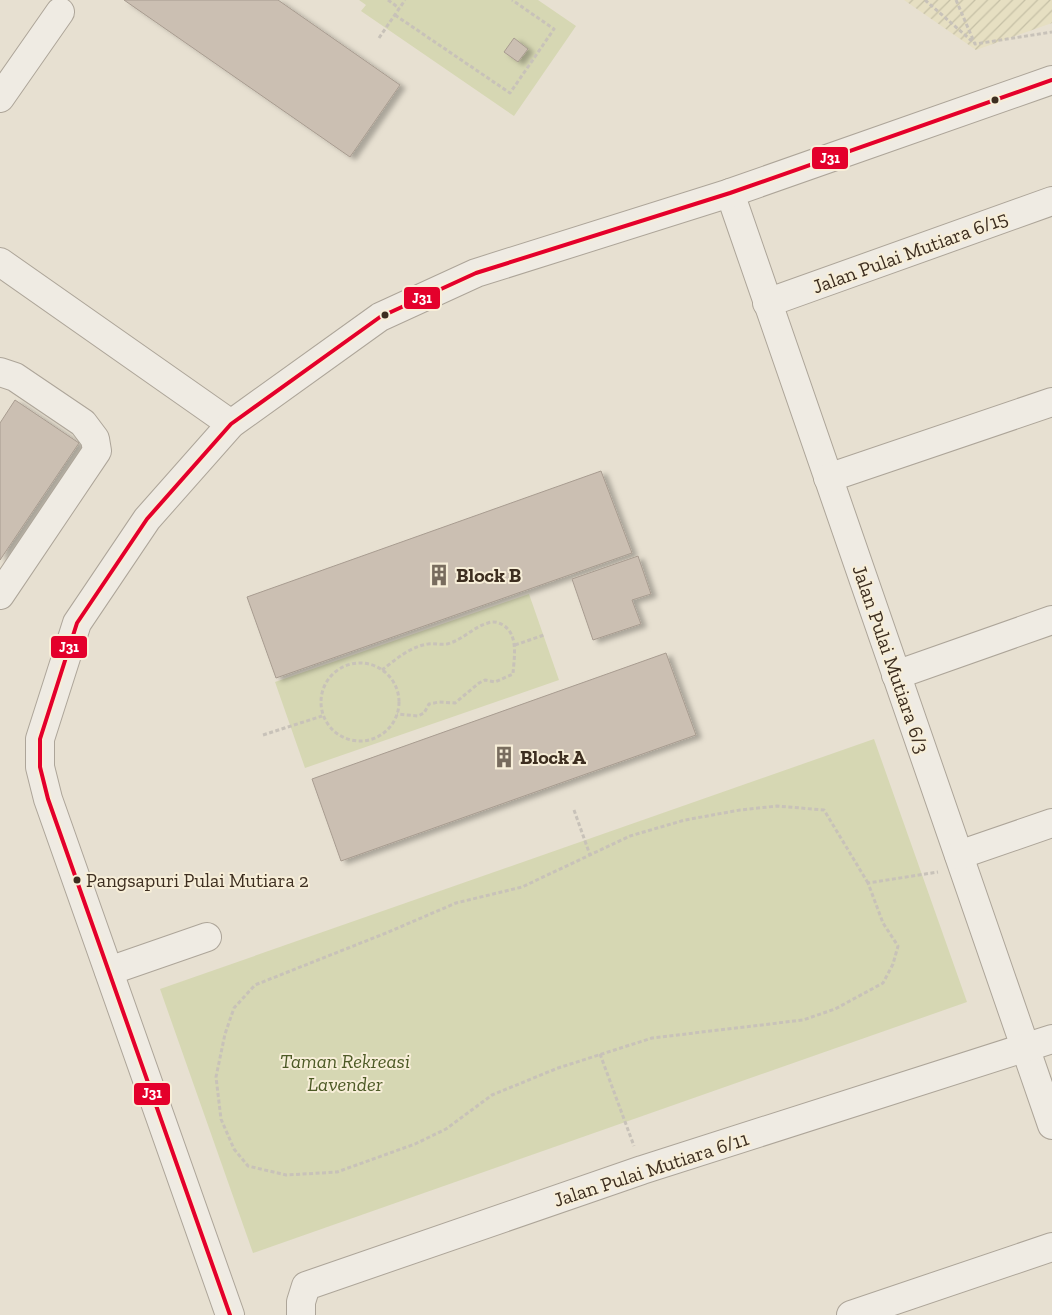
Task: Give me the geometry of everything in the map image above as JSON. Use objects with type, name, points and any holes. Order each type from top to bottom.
[{"type":"street","points":[[0,98],[60,12]]},
{"type":"street","points":[[230,1315],[48,799],[40,767],[40,740],[77,623],[147,519],[231,424],[380,317],[476,274],[730,193],[1052,80]]},
{"type":"street","name":"Jalan Pulai Mutiara 6/3","points":[[730,193],[1052,1125]]},
{"type":"street","name":"Jalan Pulai Mutiara 6/15","points":[[768,302],[1052,201]]},
{"type":"street","points":[[0,262],[231,424]]},
{"type":"street","points":[[0,595],[97,451],[95,439],[83,423],[15,378],[3,379]]},
{"type":"street","points":[[828,478],[1052,402]]},
{"type":"street","points":[[896,675],[1052,620]]},
{"type":"street","points":[[961,862],[1052,824]]},
{"type":"street","points":[[108,971],[207,937]]},
{"type":"street","name":"Jalan Pulai Mutiara 6/11","points":[[301,1315],[301,1302],[306,1286],[642,1170],[1026,1049],[1052,1039]]},
{"type":"street","points":[[851,1315],[1052,1247]]},
{"type":"path","points":[[388,0],[400,8]]},
{"type":"path","points":[[379,38],[405,0]]},
{"type":"path","points":[[395,15],[510,93],[554,29],[512,0]]},
{"type":"path","points":[[925,0],[975,44]]},
{"type":"path","points":[[956,0],[975,44]]},
{"type":"path","points":[[975,44],[1052,32]]},
{"type":"path","points":[[382,670],[414,648],[428,644],[447,644],[460,639],[488,622],[495,622],[510,631],[514,645],[513,674],[495,682],[485,680],[479,682],[455,703],[439,702],[429,704],[424,713],[418,716],[397,714]]},
{"type":"path","points":[[514,645],[544,635]]},
{"type":"path","points":[[360,663],[373,665],[382,670],[393,681],[398,693],[399,706],[396,719],[388,730],[377,738],[364,742],[351,741],[339,736],[329,728],[322,716],[320,704],[322,691],[327,680],[336,670],[348,665],[360,663]]},
{"type":"path","points":[[263,735],[322,716]]},
{"type":"path","points":[[777,806],[824,810],[868,883],[883,923],[898,946],[893,964],[883,983],[835,1009],[802,1020],[652,1038],[600,1054],[558,1068],[492,1095],[446,1129],[415,1144],[337,1172],[286,1175],[248,1166],[234,1149],[221,1119],[216,1077],[225,1034],[234,1008],[255,984],[386,933],[456,903],[522,887],[590,855],[630,836],[685,820],[740,810],[777,806]]},
{"type":"path","points":[[574,810],[590,855]]},
{"type":"path","points":[[868,883],[961,862]]},
{"type":"path","points":[[600,1054],[642,1170]]},
{"type":"shaded area","points":[[904,0],[1052,0],[1052,23],[976,50]]},
{"type":"green space","points":[[359,0],[538,0],[576,26],[514,116],[361,11],[366,5]]},
{"type":"green space","points":[[529,594],[559,680],[305,768],[275,682]]},
{"type":"green space","name":"Taman Rekreasi Lavender","points":[[874,739],[967,1002],[253,1253],[160,989]]},
{"type":"building","points":[[124,0],[278,0],[400,85],[350,157]]},
{"type":"building","points":[[514,38],[528,49],[518,62],[504,52]]},
{"type":"building","points":[[15,400],[79,443],[0,560],[0,423]]},
{"type":"building","name":"Block B","points":[[601,471],[632,553],[276,678],[247,597]]},
{"type":"building","points":[[638,556],[651,594],[632,600],[641,624],[593,640],[572,579]]},
{"type":"building","name":"Block A","points":[[666,653],[696,735],[341,861],[312,779]]},
{"type":"transit line","name":"J31","points":[[230,1315],[48,799],[40,767],[40,739],[77,623],[147,519],[231,424],[380,317],[476,273],[730,193],[1052,80]]},
{"type":"place","name":"Block B","points":[[439,575]]},
{"type":"place","name":"Block A","points":[[504,757]]},
{"type":"place","name":"Pangsapuri Pulai Mutiara 2","points":[[77,880]]}]
